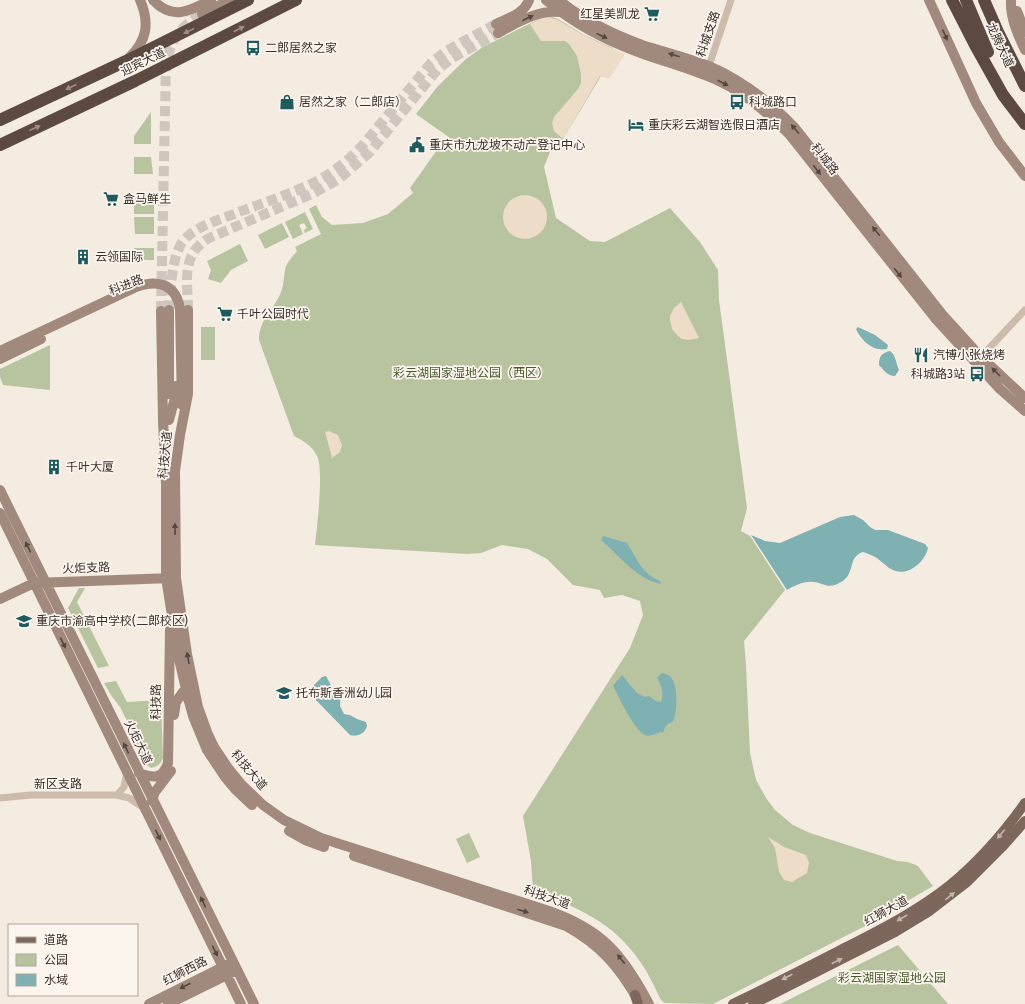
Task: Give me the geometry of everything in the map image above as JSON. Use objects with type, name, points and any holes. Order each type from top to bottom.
[{"type":"highway","name":"迎宾大道","points":[[0,120],[126,61],[248,0]]},
{"type":"highway","name":"迎宾大道","points":[[0,145],[135,81],[296,0]]},
{"type":"highway","points":[[952,0],[1003,95],[1025,122]]},
{"type":"highway","name":"龙腾大道","points":[[966,0],[982,40],[1008,93],[1025,122]]},
{"type":"highway","name":"龙腾大道","points":[[984,0],[1025,86]]},
{"type":"main road","points":[[126,61],[136,52],[142,41],[146,25],[146,16],[140,0]]},
{"type":"main road","points":[[153,0],[166,10],[180,13],[211,0]]},
{"type":"main road","points":[[202,14],[230,0]]},
{"type":"main road","points":[[529,0],[527,6],[497,29],[539,13],[548,11],[560,12]]},
{"type":"main road","name":"科城路","points":[[546,0],[560,12],[586,28],[620,45],[637,52],[707,71],[740,82],[754,91],[782,114],[942,314],[982,357],[1025,398]]},
{"type":"main road","name":"科城路","points":[[559,0],[568,8],[591,22],[707,71],[748,98],[776,120],[789,134],[935,318],[1000,389],[1025,411]]},
{"type":"main road","points":[[929,0],[976,103],[999,142],[1025,176]]},
{"type":"main road","points":[[1012,0],[1011,8],[1015,27],[1025,50]]},
{"type":"main road","points":[[1016,0],[1016,8],[1025,32]]},
{"type":"main road","points":[[999,142],[1025,168]]},
{"type":"main road","points":[[0,351],[136,287],[151,283],[161,284],[167,287],[175,295],[180,309],[182,425]]},
{"type":"main road","name":"科进路","points":[[0,359],[138,292],[150,289],[160,289],[165,291],[171,298],[176,310],[176,385],[175,398],[169,420]]},
{"type":"main road","name":"科技大道","points":[[169,420],[165,310],[163,420],[171,578],[191,674],[203,720],[214,747],[241,784],[252,796],[273,813],[296,827],[321,838],[570,918],[604,941],[618,955],[630,971],[649,1004]]},
{"type":"main road","name":"科技大道","points":[[188,310],[189,387],[175,476],[170,603],[186,689],[193,716],[207,750],[225,777],[247,801],[280,826],[305,840],[319,845],[566,926],[582,935],[612,960],[623,975],[638,1001]]},
{"type":"main road","points":[[166,484],[169,420]]},
{"type":"main road","name":"火炬大道","points":[[0,490],[152,801],[254,1004]]},
{"type":"main road","name":"火炬大道","points":[[0,513],[241,1004]]},
{"type":"main road","name":"火炬支路","points":[[0,599],[34,583],[171,578]]},
{"type":"main road","name":"科技路","points":[[139,773],[153,777],[158,776],[166,769],[168,763],[170,603]]},
{"type":"main road","name":"科技路","points":[[152,801],[155,792],[167,777],[173,766],[174,713],[176,702],[186,689],[191,674]]},
{"type":"main road","points":[[174,713],[178,704],[183,704],[189,708],[193,716]]},
{"type":"main road","name":"红狮大道","points":[[732,1004],[757,993],[879,931],[924,904],[948,886],[973,864],[996,840],[1025,803]]},
{"type":"main road","name":"红狮大道","points":[[753,1004],[895,932],[928,912],[966,882],[1004,846],[1025,821]]},
{"type":"main road","name":"红狮西路","points":[[149,1004],[235,966]]},
{"type":"main road","name":"红狮西路","points":[[168,1004],[225,971]]},
{"type":"street","name":"科城支路","points":[[707,71],[731,0]]},
{"type":"street","points":[[982,357],[1025,310]]},
{"type":"street","points":[[116,795],[124,787],[127,772]]},
{"type":"street","name":"新区支路","points":[[0,798],[31,795],[116,795],[129,798],[145,809]]},
{"type":"green space","name":"彩云湖国家湿地公园（西区）","points":[[552,17],[584,35],[613,48],[601,76],[563,139],[556,149],[550,152],[544,167],[556,218],[590,241],[605,242],[670,208],[700,242],[718,270],[719,300],[747,508],[741,531],[750,536],[785,590],[744,641],[750,753],[756,780],[775,810],[793,825],[810,833],[897,861],[908,862],[918,866],[933,886],[865,926],[713,1004],[665,1003],[661,1000],[641,963],[619,937],[607,926],[565,903],[533,891],[531,861],[523,816],[630,648],[643,615],[640,601],[622,595],[604,598],[600,590],[573,585],[547,559],[528,549],[502,545],[481,553],[467,554],[315,545],[320,485],[319,463],[315,452],[304,442],[294,436],[259,340],[261,326],[281,292],[287,264],[297,251],[295,247],[321,234],[309,209],[316,205],[322,217],[332,225],[363,223],[388,214],[413,193],[410,188],[442,143],[446,145],[450,138],[416,114],[438,86],[466,59],[483,47],[539,19]]},
{"type":"green space","points":[[151,112],[151,144],[134,144],[134,136]]},
{"type":"green space","points":[[134,157],[151,157],[153,174],[134,174]]},
{"type":"green space","points":[[134,197],[154,197],[154,214],[134,214]]},
{"type":"green space","points":[[305,212],[313,229],[305,233],[304,230],[307,228],[304,223],[299,225],[303,234],[293,239],[285,222]]},
{"type":"green space","points":[[134,217],[154,217],[154,234],[135,234]]},
{"type":"green space","points":[[282,223],[289,237],[265,249],[258,235]]},
{"type":"green space","points":[[240,244],[248,261],[231,270],[221,283],[208,279],[211,270],[207,261]]},
{"type":"green space","points":[[134,248],[154,248],[154,260],[135,260]]},
{"type":"green space","points":[[201,327],[215,327],[215,360],[201,360]]},
{"type":"green space","points":[[50,345],[50,390],[3,385],[0,377],[0,369]]},
{"type":"green space","points":[[79,588],[85,588],[77,602],[109,666],[98,668],[68,608]]},
{"type":"green space","points":[[116,681],[127,702],[161,700],[163,758],[160,764],[155,767],[151,768],[145,764],[133,740],[132,731],[120,707],[104,683]]},
{"type":"green space","points":[[469,833],[480,857],[467,863],[456,839]]},
{"type":"green space","name":"彩云湖国家湿地公园","points":[[898,945],[948,1004],[780,1004]]},
{"type":"shaded area","points":[[548,17],[558,20],[583,35],[625,54],[609,79],[600,76],[563,139],[554,131],[552,123],[554,117],[578,89],[581,83],[581,74],[577,56],[569,44],[565,41],[541,41],[530,24],[542,18]]},
{"type":"shaded area","points":[[525,195],[537,199],[543,205],[547,217],[543,229],[537,235],[525,239],[513,235],[507,229],[503,217],[507,205],[513,199]]},
{"type":"shaded area","points":[[681,302],[699,338],[690,340],[682,339],[672,329],[670,316],[674,308]]},
{"type":"shaded area","points":[[329,431],[338,435],[342,445],[340,452],[332,458],[325,432]]},
{"type":"shaded area","points":[[768,837],[784,847],[806,855],[809,863],[807,873],[792,882],[784,880],[779,872],[775,848]]},
{"type":"water","points":[[858,327],[875,335],[888,345],[887,349],[877,349],[864,341],[856,329]]},
{"type":"water","points":[[890,351],[895,357],[899,370],[895,376],[888,374],[879,365],[881,356]]},
{"type":"water","points":[[854,515],[875,530],[888,530],[925,544],[928,548],[920,563],[910,570],[899,572],[890,569],[875,557],[863,552],[858,554],[855,558],[846,579],[833,586],[806,582],[787,590],[751,535],[765,541],[780,543],[840,517]]},
{"type":"water","points":[[603,536],[627,543],[644,570],[660,581],[661,584],[636,572],[601,540]]},
{"type":"water","points":[[662,673],[670,677],[674,683],[676,699],[675,715],[672,722],[666,726],[663,733],[660,732],[647,736],[640,732],[631,720],[613,686],[622,675],[637,693],[645,697],[649,696],[656,701],[661,702],[662,690],[657,678]]},
{"type":"water","points":[[326,676],[333,689],[341,692],[340,706],[344,714],[366,722],[367,726],[363,733],[353,736],[350,735],[314,698],[312,687],[322,677]]},
{"type":"tunnel","points":[[161,311],[166,62],[174,39],[188,23],[202,14]]},
{"type":"tunnel","points":[[169,310],[175,259],[181,244],[186,238],[207,224],[302,188],[332,172],[362,146],[431,63],[446,51],[496,24]]},
{"type":"tunnel","points":[[188,310],[188,270],[193,252],[200,245],[209,238],[314,193],[339,179],[370,152],[437,70],[452,58],[498,33]]},
{"type":"place","name":"红星美凯龙","points":[[652,14]]},
{"type":"place","name":"二郎居然之家","points":[[253,48]]},
{"type":"place","name":"居然之家（二郎店）","points":[[287,102]]},
{"type":"place","name":"科城路口","points":[[737,102]]},
{"type":"place","name":"重庆彩云湖智选假日酒店","points":[[636,125]]},
{"type":"place","name":"重庆市九龙坡不动产登记中心","points":[[417,145]]},
{"type":"place","name":"盒马鲜生","points":[[111,199]]},
{"type":"place","name":"云领国际","points":[[83,257]]},
{"type":"place","name":"千叶公园时代","points":[[225,314]]},
{"type":"place","name":"汽博小张烧烤","points":[[921,355]]},
{"type":"place","name":"科城路3站","points":[[977,374]]},
{"type":"place","name":"千叶大厦","points":[[54,467]]},
{"type":"place","name":"重庆市渝高中学校(二郎校区)","points":[[24,621]]},
{"type":"place","name":"托布斯香洲幼儿园","points":[[284,693]]}]
